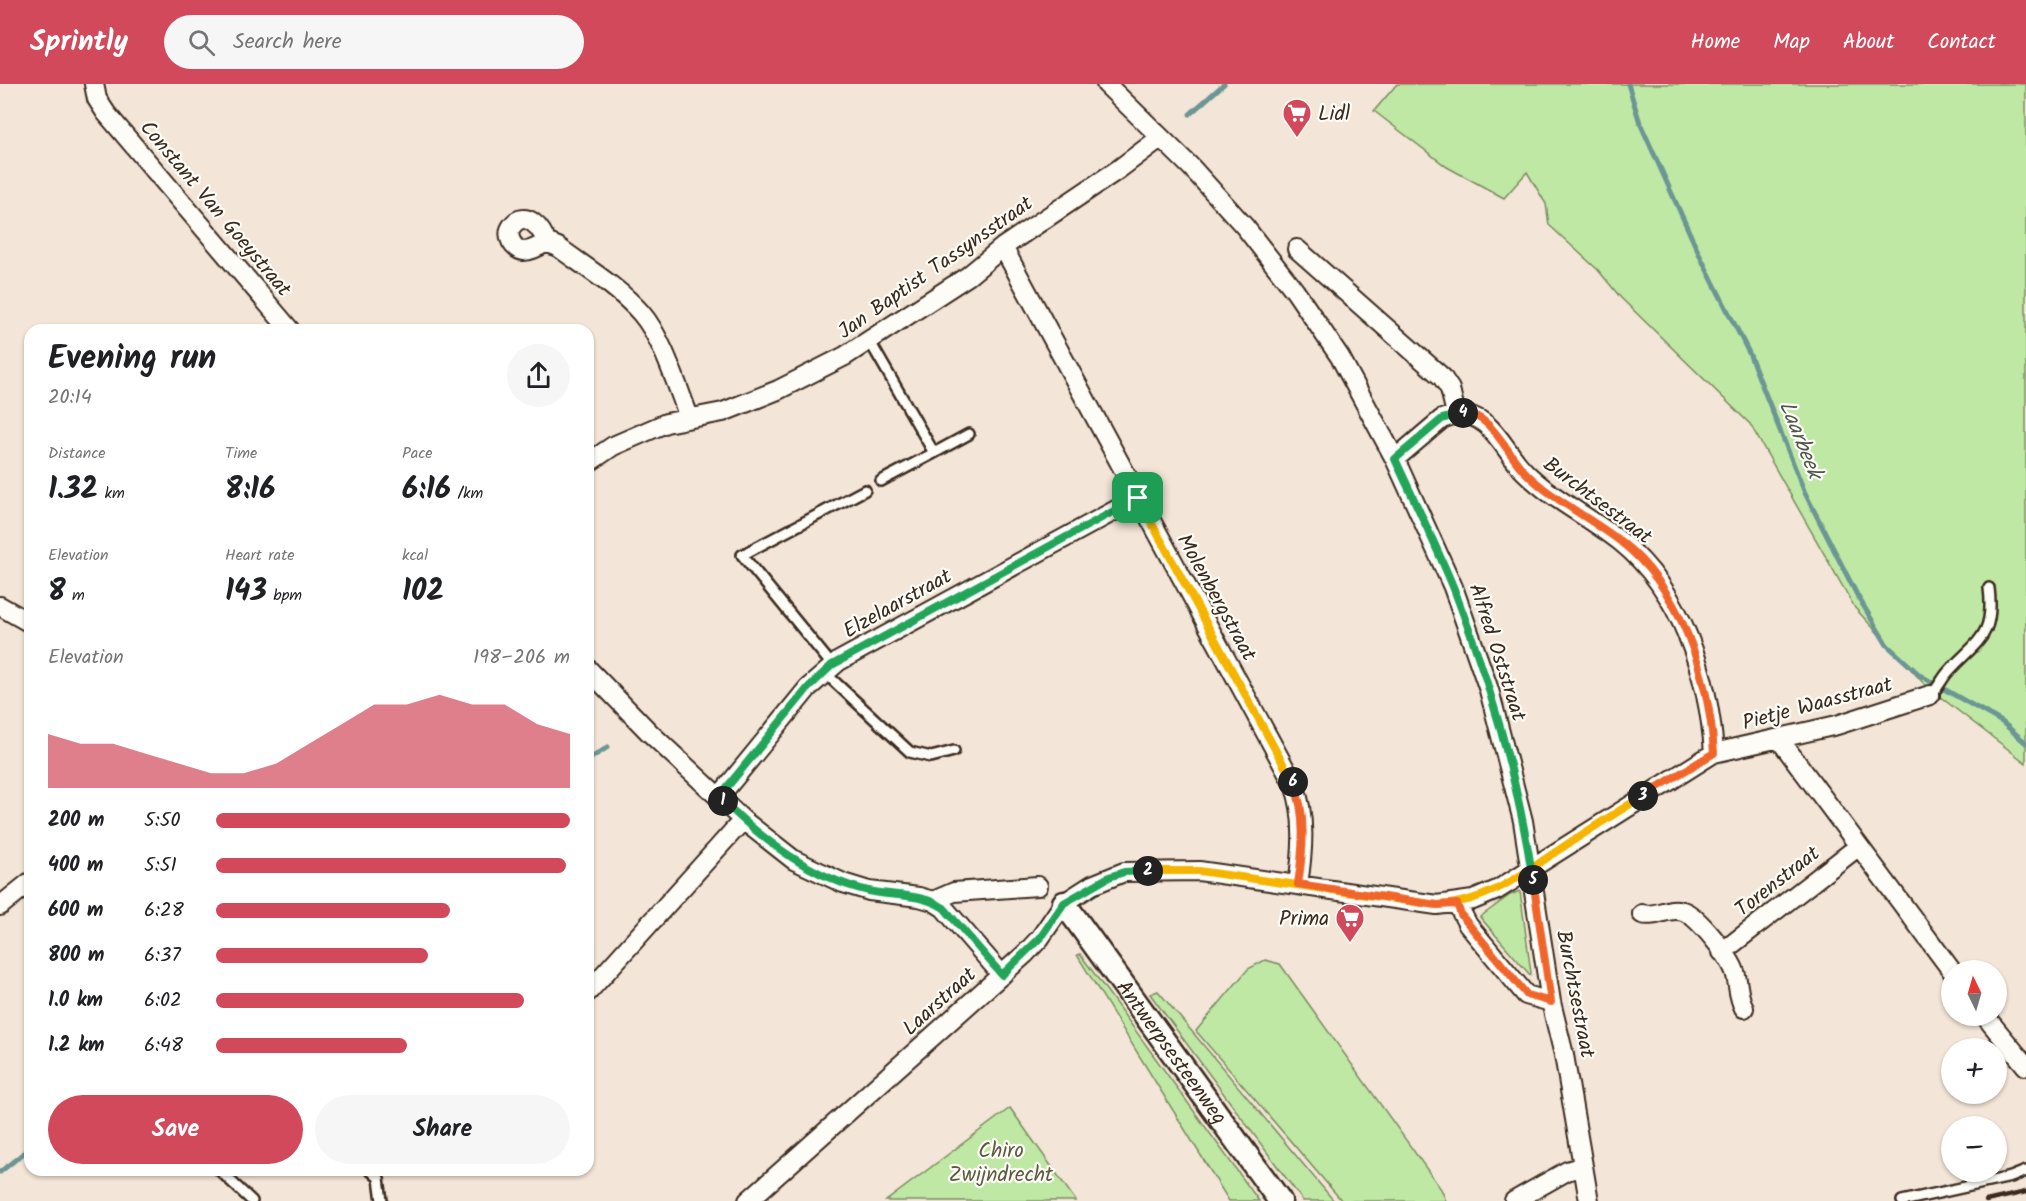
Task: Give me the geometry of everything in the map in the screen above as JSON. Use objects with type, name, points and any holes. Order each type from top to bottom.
[{"type":"street","name":"Constant Van Goeystraat","points":[[94,84],[97,99],[106,113],[285,324]]},
{"type":"street","points":[[1106,84],[1160,138]]},
{"type":"street","name":"Alfred Oststraat","points":[[1160,138],[1191,167],[1245,227],[1295,291],[1341,357],[1395,459],[1453,587],[1472,639],[1513,778],[1531,868]]},
{"type":"street","name":"Jan Baptist Tassynsstraat","points":[[594,459],[613,446],[666,423],[723,412],[778,390],[845,356],[968,276],[1003,247],[1119,169],[1160,138]]},
{"type":"street","points":[[546,242],[558,247],[628,300],[642,314],[655,336],[688,417]]},
{"type":"street","name":"Molenbergstraat","points":[[1003,247],[1294,785],[1299,797],[1301,821],[1302,861],[1298,884]]},
{"type":"street","points":[[1297,249],[1442,377],[1450,389],[1456,414],[1442,419],[1395,459]]},
{"type":"street","name":"Burchtsestraat","points":[[1456,414],[1469,413],[1481,418],[1525,473],[1640,558],[1681,620],[1709,704],[1714,753]]},
{"type":"street","name":"Elzelaarstraat","points":[[719,797],[828,668],[1138,498]]},
{"type":"street","points":[[0,606],[24,620]]},
{"type":"street","points":[[594,675],[649,732],[743,820],[794,860],[822,875],[869,891],[933,901],[944,908],[1002,975]]},
{"type":"street","name":"Pietje Waasstraat","points":[[1714,753],[1780,740],[1837,725],[1932,693]]},
{"type":"street","points":[[1780,740],[1944,960]]},
{"type":"street","points":[[1531,868],[1714,753]]},
{"type":"street","points":[[594,985],[743,820]]},
{"type":"street","name":"Torenstraat","points":[[1722,952],[1859,846]]},
{"type":"street","name":"Burchtsestraat","points":[[1531,868],[1551,1002],[1564,1055],[1589,1201]]},
{"type":"street","name":"Laarstraat","points":[[748,1201],[1002,975],[1040,938],[1064,903],[1092,885],[1124,872],[1181,870],[1298,884],[1437,905],[1457,904],[1497,890],[1531,868]]},
{"type":"street","points":[[933,901],[954,892],[1038,885]]},
{"type":"street","points":[[0,906],[24,887]]},
{"type":"street","name":"Antwerpsesteenweg","points":[[1064,903],[1280,1201]]},
{"type":"street","points":[[1457,904],[1461,915],[1527,995],[1551,1002]]},
{"type":"street","points":[[1642,914],[1651,917],[1663,912],[1683,911],[1700,923],[1735,972],[1737,993],[1744,1008]]},
{"type":"street","points":[[1993,1026],[2026,1066]]},
{"type":"street","points":[[1514,1201],[1567,1171],[1583,1166]]},
{"type":"lane","points":[[869,340],[934,453]]},
{"type":"lane","points":[[881,481],[969,434]]},
{"type":"lane","points":[[865,490],[742,555],[828,668],[910,752],[931,757],[954,751]]},
{"type":"lane","name":"Pietje Waasstraat","points":[[1932,693],[1948,672],[1976,648],[1985,634],[1990,618],[1989,588]]},
{"type":"lane","points":[[1902,1201],[2011,1178],[2026,1171]]},
{"type":"lane","points":[[225,1176],[252,1201]]},
{"type":"lane","points":[[377,1176],[382,1201]]},
{"type":"green space","points":[[1397,84],[2026,84],[2026,763],[1926,686],[1855,608],[1750,424],[1621,298],[1598,270],[1549,225],[1546,204],[1527,172],[1504,198],[1447,167],[1374,111]]},
{"type":"green space","points":[[1520,891],[1530,975],[1480,917],[1510,895]]},
{"type":"green space","points":[[1080,954],[1259,1201],[1229,1201],[1077,955]]},
{"type":"green space","points":[[1265,960],[1280,964],[1441,1189],[1446,1201],[1342,1201],[1196,1031],[1248,969]]},
{"type":"green space","points":[[1158,991],[1334,1201],[1303,1201],[1150,994]]},
{"type":"green space","name":"Chiro Zwijndrecht","points":[[1010,1108],[1076,1201],[886,1201]]},
{"type":"waterway","name":"Laarbeek","points":[[1190,114],[1224,84]]},
{"type":"waterway","name":"Laarbeek","points":[[1628,84],[1640,123],[1700,256],[1749,353],[1805,493],[1857,595],[1887,645],[1921,676],[2002,722],[2026,743]]},
{"type":"waterway","name":"Laarbeek","points":[[594,756],[608,747]]},
{"type":"waterway","name":"Laarbeek","points":[[0,1172],[24,1153]]},
{"type":"railway","points":[[1986,1201],[2026,1192]]},
{"type":"place","name":"Lidl","points":[[1297,138]]},
{"type":"place","name":"Prima","points":[[1350,944]]},
{"type":"route","points":[[1138,498],[839,661],[808,688],[719,797],[743,820],[794,860],[822,875],[869,891],[920,897],[933,901],[944,908],[1002,975],[1040,938],[1064,903],[1092,885],[1124,872],[1199,871],[1437,905],[1457,904],[1497,890],[1511,882],[1531,868],[1635,801],[1714,753],[1713,732],[1709,704],[1681,620],[1640,558],[1525,473],[1481,418],[1469,413],[1456,414],[1442,419],[1395,459],[1453,587],[1489,690],[1529,848],[1531,868],[1551,1002],[1527,995],[1461,915],[1457,904],[1437,905],[1298,884],[1302,861],[1299,797],[1138,498]]}]
